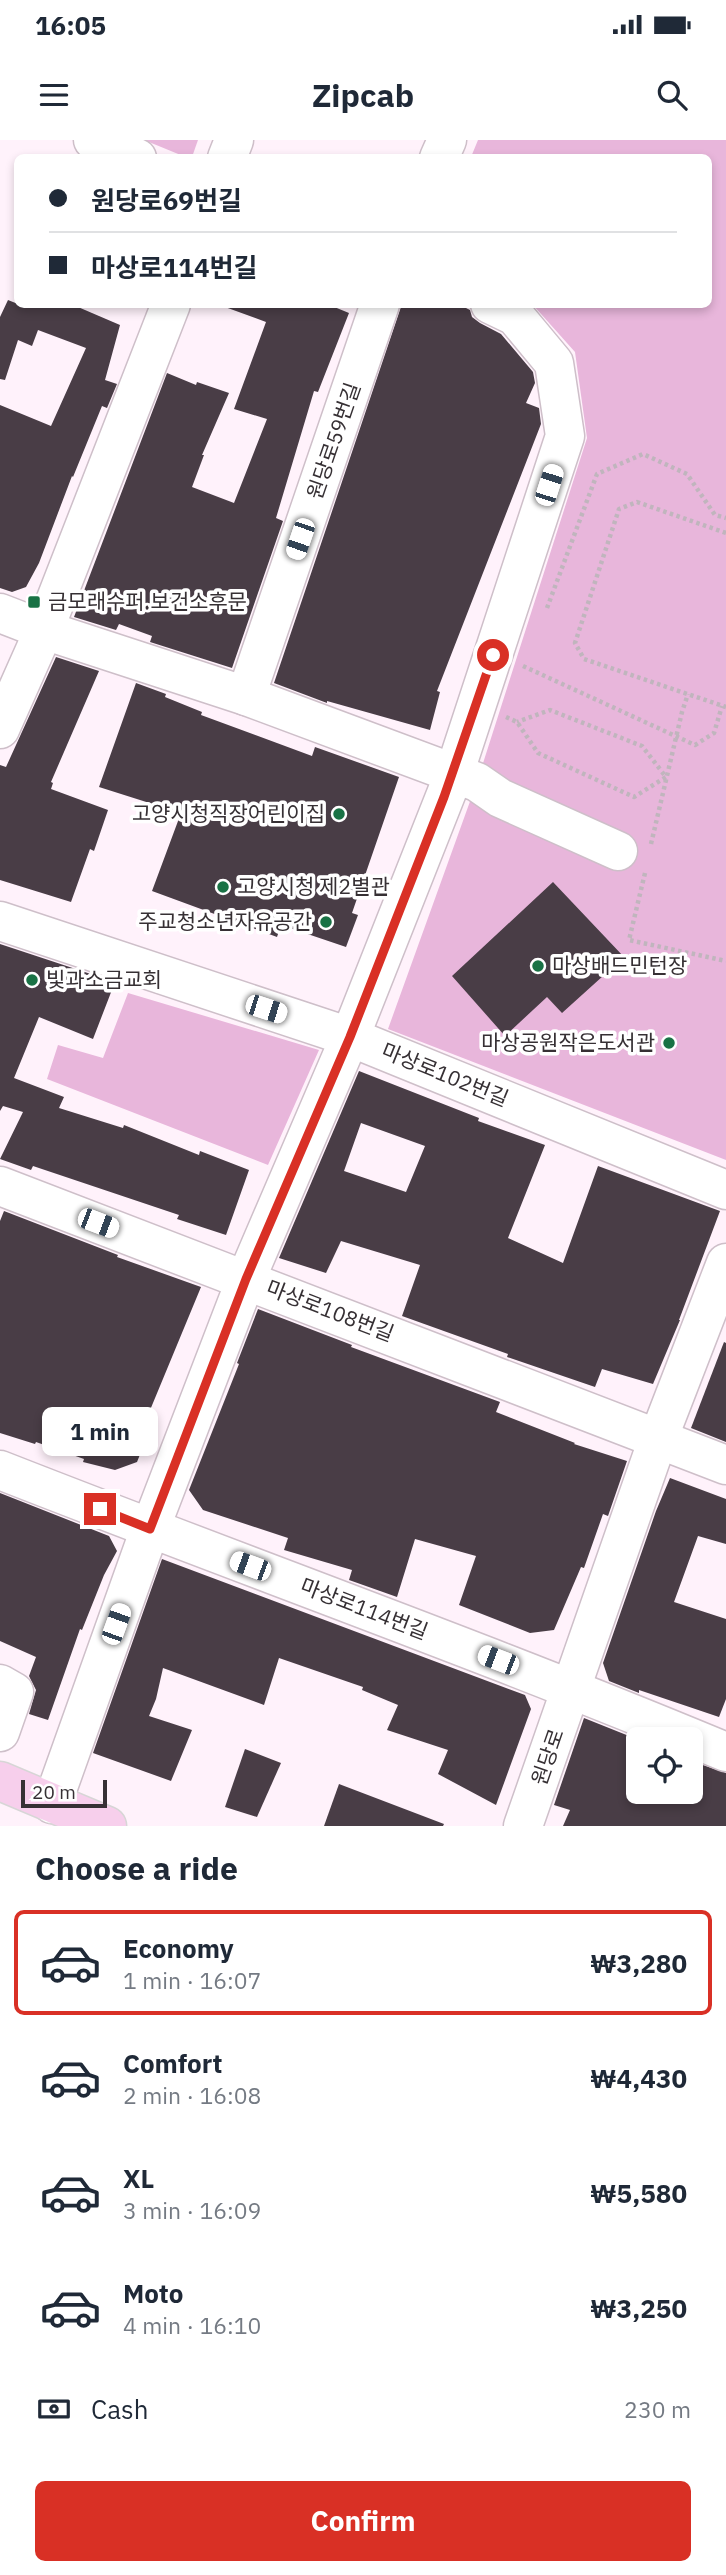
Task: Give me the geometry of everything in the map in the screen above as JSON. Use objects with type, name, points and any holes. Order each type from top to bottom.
[{"type":"main road","points":[[0,1781],[107,1826]]},
{"type":"street","points":[[93,140],[127,154]]},
{"type":"street","points":[[0,729],[44,630],[168,308]]},
{"type":"street","name":"원당로59번길","points":[[246,696],[379,308]]},
{"type":"street","points":[[52,1804],[150,1529],[246,1279],[350,1037],[454,774],[515,660],[565,436],[554,363],[515,316],[498,308]]},
{"type":"street","points":[[0,613],[246,696],[477,782],[500,798],[638,856]]},
{"type":"street","name":"마상로102번길","points":[[0,921],[350,1037],[726,1190]]},
{"type":"street","name":"마상로108번길","points":[[0,1186],[726,1465]]},
{"type":"street","points":[[572,1687],[659,1439],[726,1263]]},
{"type":"street","name":"마상로114번길","points":[[0,1470],[572,1687],[726,1752]]},
{"type":"street","points":[[0,1684],[15,1692],[0,1732]]},
{"type":"street","name":"원당로","points":[[523,1826],[572,1687]]},
{"type":"path","points":[[545,613],[597,474],[643,454],[687,474],[715,515],[726,518]]},
{"type":"path","points":[[515,660],[695,745],[714,733],[724,707],[584,659],[575,643],[620,509],[637,502],[726,533]]},
{"type":"path","points":[[515,660],[521,680]]},
{"type":"path","points":[[688,694],[666,777],[638,856],[629,940],[726,961]]},
{"type":"path","points":[[508,718],[512,705]]},
{"type":"path","points":[[550,710],[642,747],[666,777],[634,797],[538,752],[517,722],[550,710]]},
{"type":"shaded area","points":[[144,140],[198,140],[193,154],[178,154]]},
{"type":"shaded area","points":[[478,140],[726,140],[726,1160],[388,1029],[477,782],[587,438],[575,352],[536,308],[712,308],[712,154],[472,154]]},
{"type":"shaded area","points":[[128,993],[319,1050],[268,1165],[47,1079],[58,1045],[103,1058]]},
{"type":"building","points":[[8,300],[14,302],[14,308],[80,308],[120,325],[105,380],[117,384],[107,408],[102,406],[39,563],[26,587],[12,592],[0,588],[0,405],[51,426],[86,348],[38,330],[32,346],[18,340],[5,380],[0,379],[0,317]]},
{"type":"building","points":[[228,308],[337,308],[349,313],[318,392],[314,391],[276,518],[283,521],[232,668],[150,642],[152,636],[119,624],[116,630],[74,617],[167,373],[196,385],[197,382],[229,393],[202,455],[192,487],[234,503],[267,419],[234,409],[266,322]]},
{"type":"building","points":[[401,308],[470,310],[472,317],[501,334],[533,372],[535,383],[526,403],[539,408],[541,424],[437,691],[440,692],[430,730],[327,703],[274,683]]},
{"type":"building","points":[[56,657],[99,671],[51,782],[51,789],[108,810],[94,851],[90,849],[71,902],[0,880],[0,765],[6,767]]},
{"type":"building","points":[[136,683],[166,694],[165,697],[202,712],[201,715],[312,756],[315,747],[399,777],[352,913],[358,915],[346,947],[281,925],[277,937],[152,891],[181,813],[99,787]]},
{"type":"building","name":"마상배드민턴장","points":[[553,882],[624,957],[562,1013],[547,997],[505,1036],[452,976]]},
{"type":"building","points":[[0,944],[115,982],[93,1039],[39,1017],[14,1078],[64,1097],[59,1108],[123,1128],[124,1125],[199,1155],[200,1151],[249,1170],[226,1235],[177,1219],[179,1215],[33,1166],[31,1170],[0,1159],[23,1112],[3,1106],[0,1111]]},
{"type":"building","points":[[359,1071],[479,1118],[478,1121],[545,1145],[508,1238],[563,1263],[598,1166],[720,1211],[653,1384],[602,1369],[595,1387],[507,1357],[508,1354],[402,1316],[420,1265],[341,1241],[326,1273],[279,1258]],"holes":[[[361,1123],[425,1146],[406,1192],[344,1171]]]},
{"type":"building","points":[[4,1211],[118,1255],[117,1257],[201,1287],[148,1415],[155,1417],[137,1462],[115,1470],[83,1462],[84,1459],[36,1442],[35,1444],[0,1433],[0,1221]]},
{"type":"building","points":[[258,1309],[352,1345],[351,1347],[500,1402],[496,1412],[574,1444],[627,1461],[608,1516],[603,1514],[584,1568],[581,1567],[554,1630],[530,1633],[459,1605],[476,1556],[415,1539],[397,1597],[349,1580],[352,1570],[284,1550],[288,1538],[203,1510],[189,1490]]},
{"type":"building","points":[[724,1342],[726,1343],[726,1442],[691,1428]]},
{"type":"building","points":[[670,1478],[726,1499],[726,1544],[698,1536],[674,1602],[726,1619],[726,1699],[719,1717],[609,1681],[603,1663]]},
{"type":"building","points":[[0,1493],[109,1536],[117,1551],[104,1575],[82,1630],[80,1629],[48,1720],[29,1714],[36,1690],[29,1676],[36,1657],[0,1641]]},
{"type":"building","points":[[162,1559],[525,1695],[531,1709],[496,1805],[438,1774],[448,1750],[387,1730],[398,1705],[362,1690],[363,1687],[279,1658],[264,1705],[163,1668],[149,1716],[192,1730],[171,1781],[93,1753]]},
{"type":"building","points":[[584,1718],[626,1735],[626,1804],[703,1804],[703,1765],[726,1773],[726,1826],[563,1826],[570,1810],[554,1805]]},
{"type":"building","points":[[245,1749],[281,1763],[257,1817],[225,1807]]},
{"type":"building","points":[[339,1784],[444,1824],[324,1826]]},
{"type":"place","name":"금모래수퍼.보건소후문","points":[[34,602]]},
{"type":"place","name":"고양시청직장어린이집","points":[[339,814]]},
{"type":"place","name":"고양시청 제2별관","points":[[223,887]]},
{"type":"place","name":"주교청소년자유공간","points":[[326,922]]},
{"type":"place","name":"마상배드민턴장","points":[[538,966]]},
{"type":"place","name":"빛과소금교회","points":[[32,980]]},
{"type":"place","name":"마상공원작은도서관","points":[[669,1043]]},
{"type":"route","points":[[100,1509],[150,1529],[246,1279],[350,1037],[454,774],[493,655]]}]
